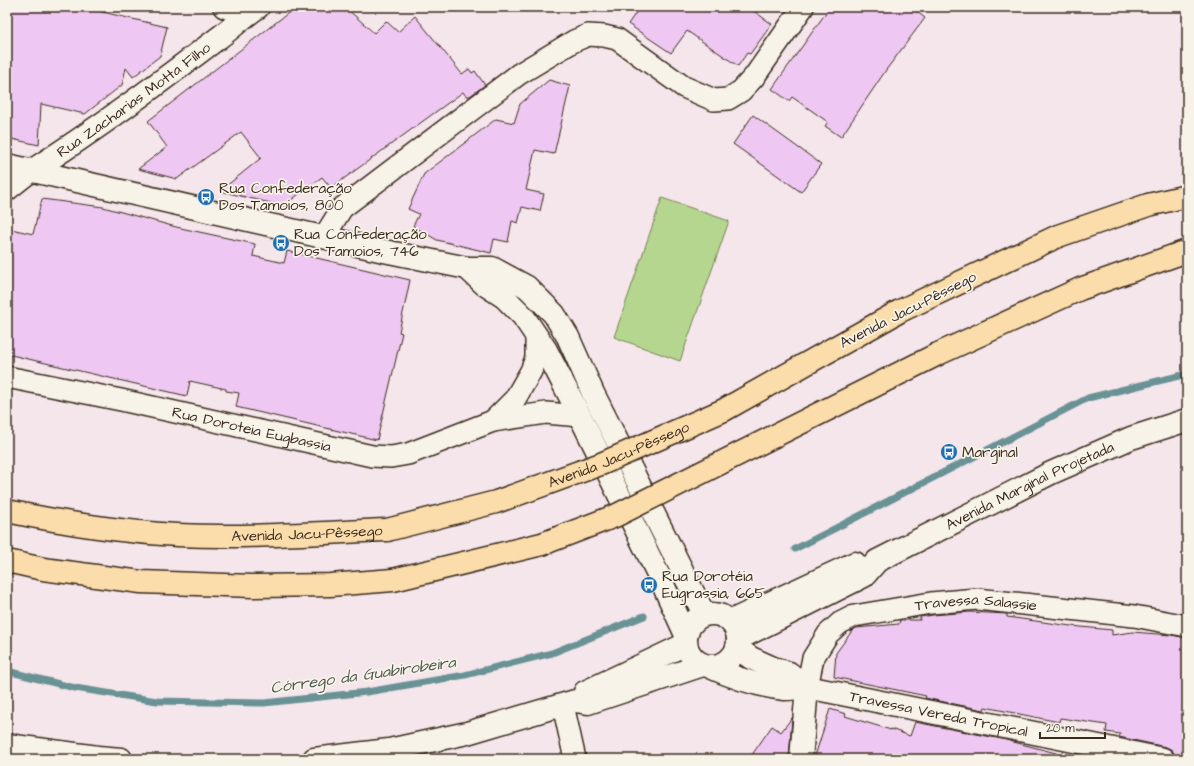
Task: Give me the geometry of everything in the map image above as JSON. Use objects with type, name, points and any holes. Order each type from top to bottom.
[{"type":"highway","name":"Avenida Jacu-Pêssego","points":[[7,511],[119,531],[178,535],[258,535],[387,530],[496,502],[601,464],[724,410],[900,311],[1058,236],[1148,205],[1187,196]]},
{"type":"highway","points":[[7,562],[43,569],[141,582],[253,586],[330,584],[393,580],[542,544],[615,516],[938,354],[1080,289],[1187,251]]},
{"type":"main road","name":"Rua Zacharias Motta Filho","points":[[31,171],[60,153],[111,117],[219,38],[254,9]]},
{"type":"main road","points":[[7,166],[467,268],[492,268],[527,287],[554,314],[568,337],[596,399],[704,614]]},
{"type":"main road","points":[[467,268],[484,284],[504,297],[523,316],[546,350],[580,416],[686,640],[692,657],[696,662],[707,666]]},
{"type":"main road","name":"Avenida Marginal Projetada","points":[[735,636],[860,561],[877,561],[1051,473],[1131,438],[1187,420]]},
{"type":"main road","points":[[314,759],[389,750],[467,733],[569,703],[588,703],[707,666],[718,666],[734,654],[735,636],[723,616],[716,614],[704,614],[695,619],[688,629],[686,640]]},
{"type":"main road","name":"Travessa Vereda Tropical","points":[[735,636],[751,658],[773,668],[789,673],[807,687]]},
{"type":"main road","points":[[569,703],[585,692],[686,640]]},
{"type":"main road","name":"Travessa Vereda Tropical","points":[[707,666],[750,683],[786,689],[807,687],[1164,759]]},
{"type":"main road","points":[[800,759],[807,687]]},
{"type":"main road","points":[[7,745],[98,758],[121,759]]},
{"type":"street","points":[[224,7],[254,9]]},
{"type":"street","points":[[324,237],[342,208],[519,74],[574,41],[588,35],[617,39],[684,87],[714,100],[728,99],[741,91],[754,77],[803,7]]},
{"type":"street","name":"Rua Zacharias Motta Filho","points":[[7,190],[31,171]]},
{"type":"street","name":"Rua Doroteia Eugbassia","points":[[493,421],[515,399],[531,371],[536,358],[536,335]]},
{"type":"street","name":"Rua Doroteia Eugbassia","points":[[7,377],[121,400],[372,456],[391,457],[408,454],[493,421],[546,413],[580,416]]},
{"type":"street","name":"Travessa Salassie","points":[[807,687],[813,658],[828,634],[840,622],[854,616],[931,603],[977,599],[1134,616],[1187,626]]},
{"type":"street","points":[[569,703],[575,759]]},
{"type":"green space","points":[[662,198],[729,221],[680,361],[614,337]]},
{"type":"building","points":[[7,7],[81,7],[167,27],[160,56],[133,77],[126,68],[122,85],[85,114],[41,104],[39,145],[7,138]]},
{"type":"building","points":[[296,7],[345,7],[374,33],[386,21],[398,32],[415,16],[462,74],[469,69],[472,73],[475,71],[485,85],[470,96],[466,96],[463,92],[331,188],[322,177],[283,206],[220,191],[261,158],[241,132],[177,179],[138,169],[167,147],[148,121]]},
{"type":"building","points":[[640,7],[748,7],[772,24],[750,54],[747,53],[738,66],[687,31],[671,53],[628,24]]},
{"type":"building","points":[[830,7],[911,7],[925,18],[886,70],[841,137],[825,126],[828,122],[792,97],[789,101],[772,89]]},
{"type":"building","points":[[549,80],[570,86],[554,154],[535,150],[526,190],[544,194],[540,211],[522,207],[518,223],[512,221],[508,242],[494,239],[491,253],[437,240],[413,226],[419,214],[408,209],[424,174],[496,119],[514,123],[520,104]]},
{"type":"building","points":[[753,115],[821,164],[801,192],[733,144]]},
{"type":"building","points":[[42,199],[103,207],[176,227],[255,244],[253,256],[284,263],[287,251],[410,280],[399,332],[402,333],[377,440],[236,407],[239,393],[226,391],[226,389],[190,381],[187,396],[7,354],[7,228],[33,234]]},
{"type":"building","points":[[970,612],[1007,614],[1007,617],[1112,630],[1112,635],[1132,632],[1171,635],[1187,638],[1187,746],[1184,746],[1182,759],[1175,759],[1175,755],[1172,750],[1166,747],[1119,737],[1120,734],[1106,732],[1107,725],[1060,718],[1059,722],[985,707],[984,710],[925,698],[926,696],[834,677],[836,653],[852,631],[856,628],[899,624],[900,620],[920,620],[920,617],[933,615]]},
{"type":"building","points":[[830,709],[846,714],[845,716],[910,736],[915,722],[1002,739],[1056,753],[1055,759],[814,759]]},
{"type":"building","points":[[792,718],[789,759],[749,759],[772,726],[781,732]]},
{"type":"waterway","points":[[795,549],[1088,398],[1187,374]]},
{"type":"waterway","name":"Córrego da Guabirobeira","points":[[7,671],[75,688],[157,701],[264,703],[367,692],[465,675],[552,653],[644,616]]},
{"type":"place","name":"Rua Confederação Dos Tamoios, 800","points":[[206,197]]},
{"type":"place","name":"Rua Confederação Dos Tamoios, 746","points":[[281,243]]},
{"type":"place","name":"Marginal","points":[[949,452]]},
{"type":"place","name":"Rua Dorotéia Eugrassia, 665","points":[[649,585]]}]
